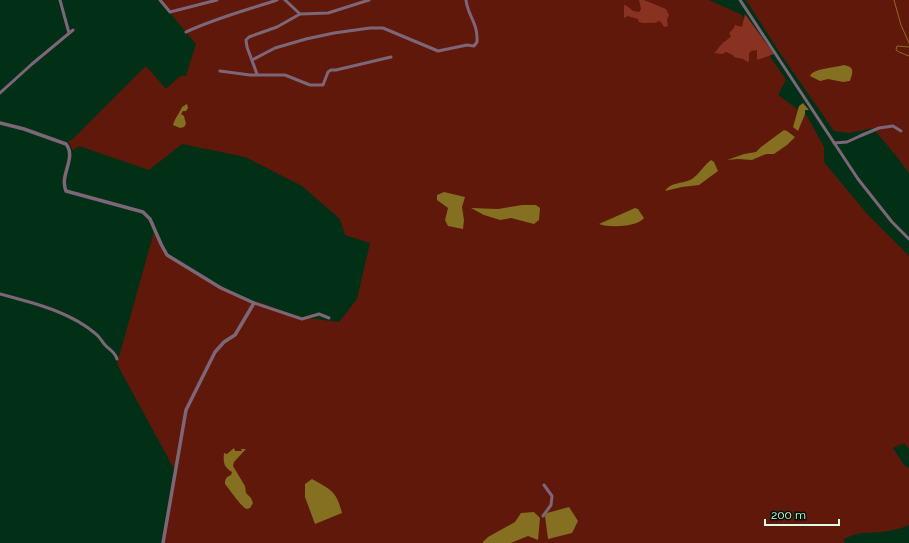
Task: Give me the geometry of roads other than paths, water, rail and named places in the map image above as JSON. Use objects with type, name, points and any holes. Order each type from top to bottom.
[{"type":"street","points":[[60,0],[69,33]]},
{"type":"street","points":[[160,0],[170,12],[217,0]]},
{"type":"street","points":[[186,32],[242,10],[278,0]]},
{"type":"street","points":[[285,0],[300,14]]},
{"type":"street","points":[[257,74],[247,47],[246,40],[249,37],[276,27],[300,14],[328,13],[369,0]]},
{"type":"street","points":[[252,60],[275,48],[306,39],[370,28],[383,28],[438,52],[476,45],[477,28],[467,9],[466,0]]},
{"type":"street","points":[[740,0],[867,191],[892,222],[909,239]]},
{"type":"street","points":[[0,93],[73,30]]},
{"type":"street","points":[[220,71],[250,75],[285,75],[310,84],[323,85],[328,72],[331,70],[391,57]]},
{"type":"street","points":[[0,123],[24,129],[66,144],[70,153],[64,181],[66,191],[143,212],[150,219],[167,255],[221,288],[254,303],[302,319],[319,314],[330,318]]},
{"type":"street","points":[[834,143],[847,142],[879,128],[893,126],[901,131]]},
{"type":"street","points":[[0,294],[52,309],[87,327],[114,352],[118,359]]},
{"type":"street","points":[[163,543],[186,410],[215,352],[224,342],[235,335],[254,303]]},
{"type":"street","points":[[542,516],[551,505],[552,496],[544,485]]},
{"type":"waterway","points":[[894,0],[901,25],[909,43]]},
{"type":"waterway","points":[[909,47],[897,46],[896,50],[909,56]]}]
